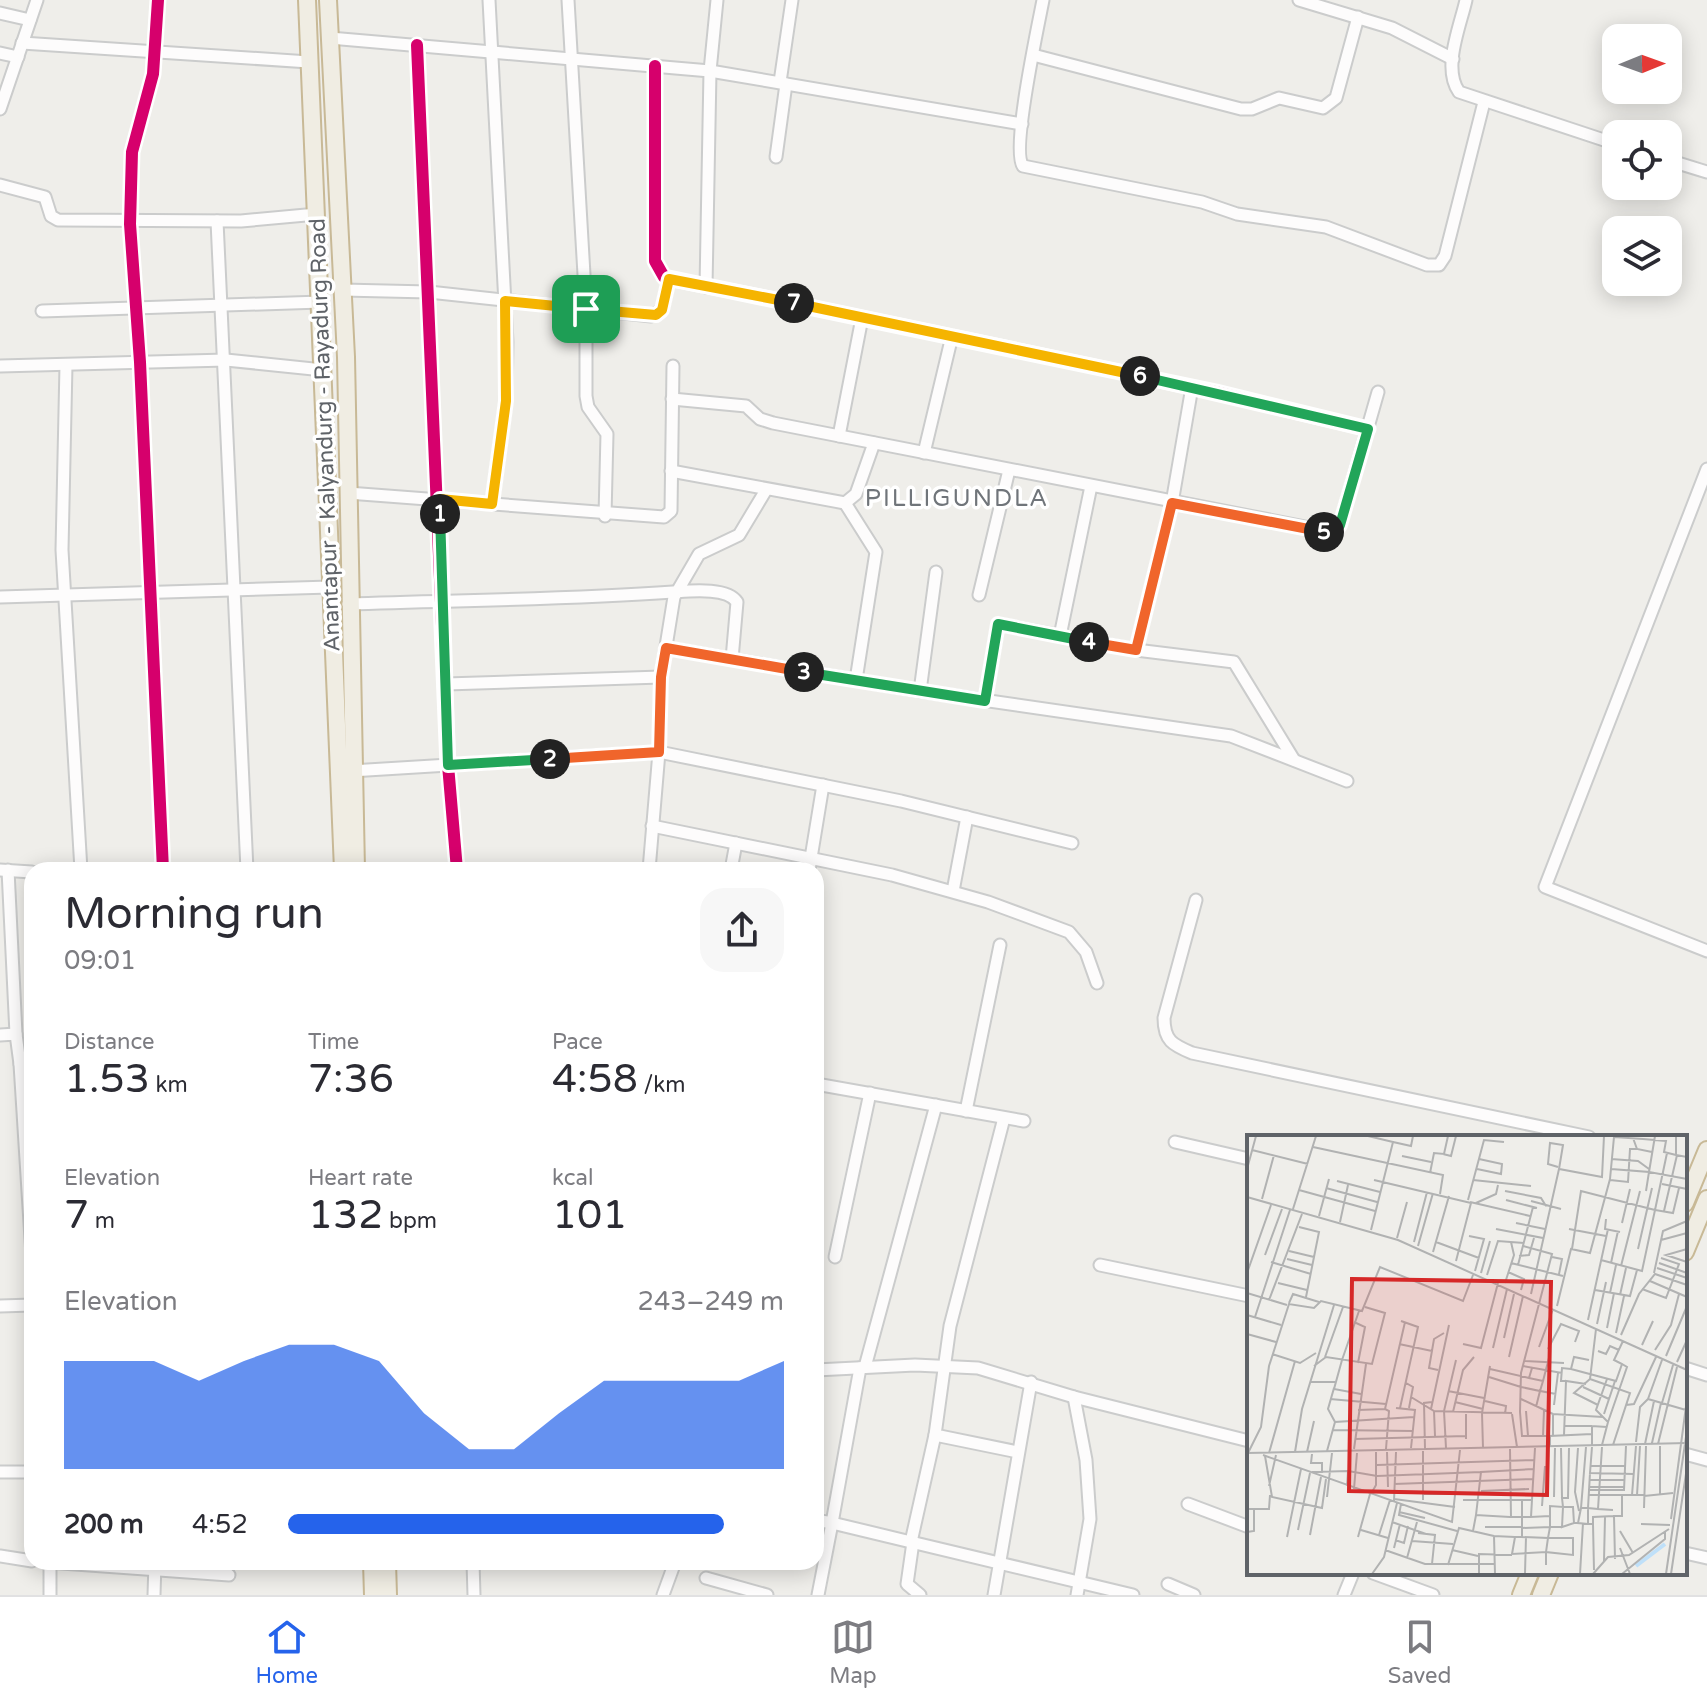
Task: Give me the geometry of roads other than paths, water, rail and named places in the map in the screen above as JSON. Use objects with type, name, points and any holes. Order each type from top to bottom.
[{"type":"highway","name":"Anantapur - Kalyandurg - Rayadurg Road","points":[[307,0],[330,587],[355,862]]},
{"type":"highway","name":"Anantapur - Kalyandurg - Rayadurg Road","points":[[328,0],[343,290],[348,493],[343,862]]},
{"type":"highway","points":[[1687,1193],[1692,1169],[1707,1150]]},
{"type":"highway","points":[[1687,1249],[1702,1226],[1707,1199]]},
{"type":"highway","points":[[372,1570],[373,1595]]},
{"type":"highway","points":[[387,1570],[388,1595]]},
{"type":"highway","points":[[1521,1595],[1529,1575]]},
{"type":"highway","points":[[1541,1595],[1549,1575]]},
{"type":"street","points":[[1,101],[37,0]]},
{"type":"street","points":[[158,0],[153,74],[132,152],[130,219],[140,362],[163,862]]},
{"type":"street","points":[[489,0],[489,51],[505,301],[506,401],[492,504]]},
{"type":"street","points":[[568,0],[586,309],[586,402],[607,434],[605,516]]},
{"type":"street","points":[[706,287],[710,71],[717,0]]},
{"type":"street","points":[[776,157],[792,0]]},
{"type":"street","points":[[1043,0],[1018,156],[1027,168],[1202,202],[1237,214],[1326,227],[1427,265],[1439,265],[1445,256],[1484,102]]},
{"type":"street","points":[[1299,0],[1400,31],[1453,59]]},
{"type":"street","points":[[1466,0],[1453,59],[1454,85],[1466,96],[1602,140]]},
{"type":"street","points":[[0,13],[30,20]]},
{"type":"street","points":[[1033,55],[1241,109],[1252,109],[1279,98],[1323,108],[1336,98],[1358,17]]},
{"type":"street","points":[[330,38],[710,71],[1022,124]]},
{"type":"street","points":[[22,43],[309,62]]},
{"type":"street","points":[[417,45],[440,499],[448,765],[456,862]]},
{"type":"street","points":[[0,53],[18,57]]},
{"type":"street","points":[[655,66],[655,261],[660,273],[669,279],[1192,387],[1368,429]]},
{"type":"street","points":[[1682,164],[1707,172]]},
{"type":"street","points":[[0,185],[47,199],[51,216],[58,220],[217,221],[317,214]]},
{"type":"street","points":[[217,221],[226,360],[247,862]]},
{"type":"street","points":[[343,290],[429,292],[656,315],[662,310],[669,279]]},
{"type":"street","points":[[42,311],[321,302]]},
{"type":"street","points":[[839,436],[862,318]]},
{"type":"street","points":[[924,453],[952,336]]},
{"type":"street","points":[[0,366],[226,360],[323,370]]},
{"type":"street","points":[[66,365],[64,594],[81,862]]},
{"type":"street","points":[[348,493],[605,516],[667,516],[673,366]]},
{"type":"street","points":[[1136,650],[1172,503],[1192,387]]},
{"type":"street","points":[[672,399],[746,406],[765,421],[1172,503],[1335,532],[1378,392]]},
{"type":"street","points":[[845,503],[856,494],[874,443]]},
{"type":"street","points":[[1707,469],[1545,887],[1707,951]]},
{"type":"street","points":[[979,595],[1009,470]]},
{"type":"street","points":[[671,471],[845,503],[876,552],[856,680]]},
{"type":"street","points":[[1060,636],[1091,486]]},
{"type":"street","points":[[650,862],[659,752],[661,677],[677,592],[699,554],[744,529],[766,490]]},
{"type":"street","points":[[920,691],[936,572]]},
{"type":"street","points":[[0,597],[330,587]]},
{"type":"street","points":[[348,604],[707,592],[736,599],[732,659]]},
{"type":"street","points":[[985,701],[998,624],[1136,650],[1234,662],[1294,760]]},
{"type":"street","points":[[666,648],[920,691],[1231,736],[1347,781]]},
{"type":"street","points":[[446,684],[661,677]]},
{"type":"street","points":[[346,772],[659,752],[823,785],[1072,843]]},
{"type":"street","points":[[810,862],[823,785]]},
{"type":"street","points":[[953,891],[967,817]]},
{"type":"street","points":[[652,826],[736,843],[803,862]]},
{"type":"street","points":[[732,862],[736,843]]},
{"type":"street","points":[[824,867],[953,891],[1069,932],[1086,952],[1097,983]]},
{"type":"street","points":[[24,871],[4,870],[16,1034],[24,1058]]},
{"type":"street","points":[[1196,900],[1164,1018],[1166,1036],[1171,1044],[1192,1053],[1580,1135]]},
{"type":"street","points":[[966,1111],[1000,945]]},
{"type":"street","points":[[0,1035],[16,1034]]},
{"type":"street","points":[[824,1085],[1024,1121]]},
{"type":"street","points":[[835,1257],[870,1093]]},
{"type":"street","points":[[824,1564],[863,1368],[936,1105]]},
{"type":"street","points":[[920,1595],[907,1584],[912,1542],[935,1435],[950,1326],[1004,1118]]},
{"type":"street","points":[[1175,1142],[1247,1159]]},
{"type":"street","points":[[1100,1265],[1247,1296]]},
{"type":"street","points":[[0,1306],[24,1305]]},
{"type":"street","points":[[824,1370],[915,1365],[945,1369],[978,1368],[1074,1397],[1247,1440]]},
{"type":"street","points":[[1687,1369],[1707,1375]]},
{"type":"street","points":[[994,1595],[1031,1382]]},
{"type":"street","points":[[1074,1397],[1086,1460],[1090,1519],[1077,1595]]},
{"type":"street","points":[[935,1435],[1018,1452]]},
{"type":"street","points":[[1687,1455],[1707,1460]]},
{"type":"street","points":[[0,1472],[24,1472]]},
{"type":"street","points":[[1188,1504],[1247,1526]]},
{"type":"street","points":[[824,1522],[1133,1595]]},
{"type":"street","points":[[1687,1553],[1707,1558]]},
{"type":"street","points":[[0,1556],[24,1560]]},
{"type":"street","points":[[48,1570],[50,1595]]},
{"type":"street","points":[[154,1570],[154,1595]]},
{"type":"street","points":[[187,1570],[229,1575]]},
{"type":"street","points":[[473,1570],[474,1595]]},
{"type":"street","points":[[663,1595],[672,1570]]},
{"type":"street","points":[[818,1595],[823,1570]]},
{"type":"street","points":[[1344,1595],[1352,1575]]},
{"type":"street","points":[[1378,1575],[1433,1595]]},
{"type":"street","points":[[706,1578],[767,1595]]},
{"type":"street","points":[[1168,1584],[1194,1595]]},
{"type":"district","name":"PILLIGUNDLA","points":[[957,498]]}]
